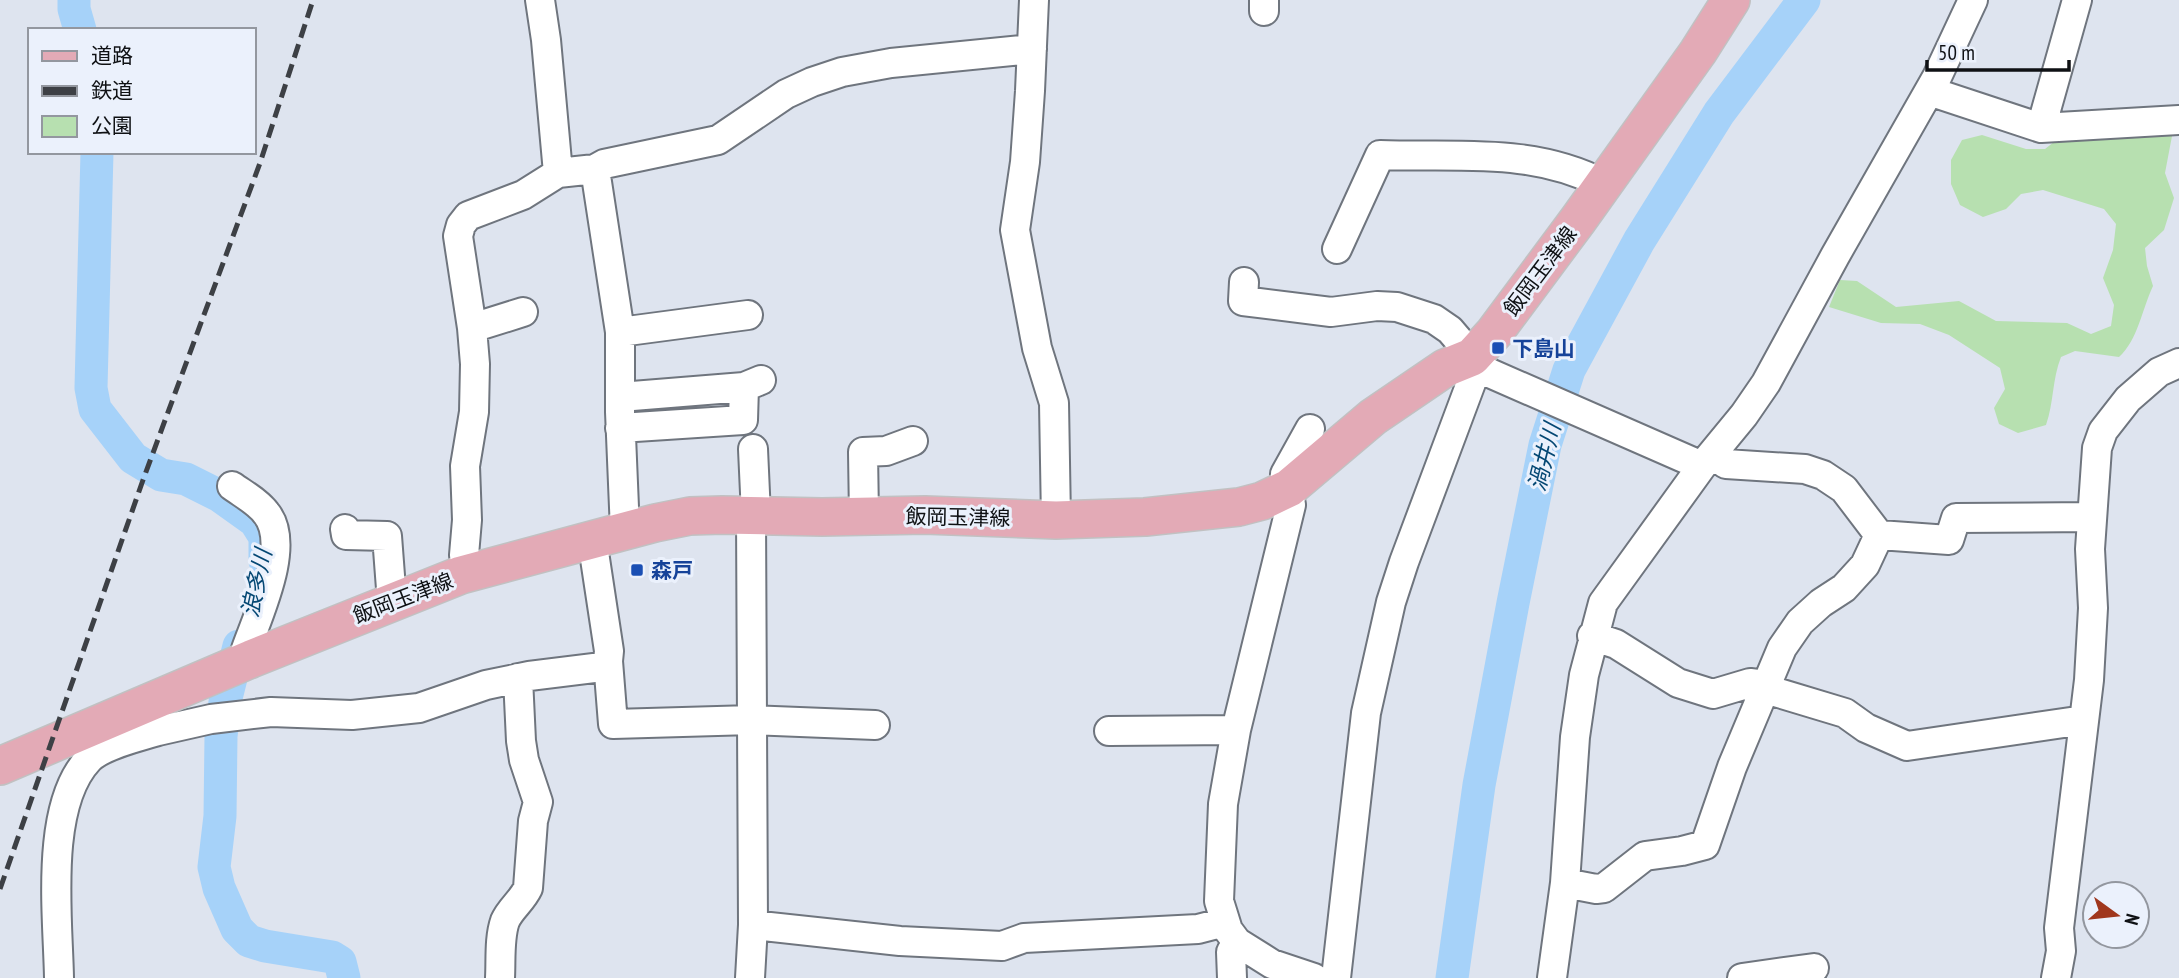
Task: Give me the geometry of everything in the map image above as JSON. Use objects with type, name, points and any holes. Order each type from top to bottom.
[{"type":"main road","name":"飯岡玉津線","points":[[1,762],[154,716],[238,664],[468,573],[690,516],[925,515],[1056,520],[1145,517],[1239,507],[1262,501],[1289,488],[1373,416],[1445,368],[1478,364],[1494,333],[1698,52],[1731,0]]},
{"type":"street","points":[[540,0],[547,40],[558,173]]},
{"type":"street","points":[[1034,0],[1025,162],[1015,230],[1037,348],[1054,403],[1056,520]]},
{"type":"street","points":[[1552,978],[1565,883],[1575,737],[1592,636],[1603,603],[1766,383],[1937,77],[1973,0]]},
{"type":"street","points":[[1908,129],[1938,94],[1960,59],[1987,0]]},
{"type":"street","points":[[2040,128],[2077,0]]},
{"type":"street","points":[[468,573],[464,555],[467,520],[465,466],[474,412],[475,376],[458,236],[461,225],[468,216],[523,195],[558,173],[595,169],[604,164],[718,140],[786,94],[842,72],[891,63],[1032,48]]},
{"type":"street","points":[[1938,94],[2040,128],[2179,120]]},
{"type":"street","points":[[1337,249],[1380,155],[1440,157],[1487,154],[1581,172],[1603,184]]},
{"type":"street","points":[[595,169],[620,332],[620,428],[608,535],[608,661],[613,724],[752,720],[875,725]]},
{"type":"street","points":[[1244,282],[1243,301],[1331,312],[1377,306],[1397,307],[1434,319],[1450,331],[1478,364],[1610,425],[1707,460],[1726,464],[1805,469],[1823,475],[1844,489],[1879,535],[1948,540],[1956,518],[2092,517]]},
{"type":"street","points":[[471,328],[523,312]]},
{"type":"street","points":[[620,332],[748,315]]},
{"type":"street","points":[[2056,978],[2061,951],[2059,928],[2089,680],[2093,608],[2090,549],[2097,448],[2103,431],[2114,414],[2159,372],[2179,363]]},
{"type":"street","points":[[1336,978],[1366,713],[1391,601],[1478,364]]},
{"type":"street","points":[[620,397],[753,384],[743,420],[620,428]]},
{"type":"street","points":[[1232,978],[1231,932],[1219,901],[1223,804],[1236,730],[1290,515],[1289,488],[1285,474],[1310,429]]},
{"type":"street","points":[[864,516],[863,452],[886,451],[913,441]]},
{"type":"street","points":[[750,978],[753,925],[753,449]]},
{"type":"street","points":[[232,486],[268,514],[275,532],[276,554],[246,649],[238,664]]},
{"type":"street","points":[[345,529],[346,536],[387,536],[392,602]]},
{"type":"street","points":[[1565,883],[1604,888],[1645,856],[1705,845],[1732,767],[1782,648],[1800,622],[1844,587],[1865,565],[1879,535]]},
{"type":"street","points":[[1592,636],[1616,644],[1678,683],[1713,694],[1758,684],[1845,713],[1866,728],[1907,746],[2084,720]]},
{"type":"street","points":[[59,978],[57,851],[59,825],[66,800],[75,778],[90,757],[119,743],[154,716],[221,718],[271,712],[352,715],[383,713],[419,708],[486,685],[518,678],[602,667],[608,661]]},
{"type":"street","points":[[500,978],[506,919],[524,898],[528,888],[533,821],[538,803],[524,760],[518,678]]},
{"type":"street","points":[[1109,731],[1236,730]]},
{"type":"street","points":[[753,925],[900,941],[1002,946],[1024,938],[1198,929],[1231,932],[1272,964],[1314,978]]},
{"type":"street","points":[[1742,978],[1814,968]]},
{"type":"green space","points":[[2161,130],[2172,136],[2165,173],[2174,198],[2164,230],[2145,248],[2153,286],[2139,324],[2131,342],[2119,357],[2075,351],[2061,357],[2046,425],[2018,433],[1999,424],[1994,408],[2005,389],[2000,368],[1949,335],[1920,324],[1881,323],[1829,307],[1840,280],[1857,281],[1896,307],[1959,301],[1996,321],[2067,323],[2091,334],[2111,326],[2114,305],[2103,278],[2113,250],[2116,224],[2104,209],[2043,190],[2021,194],[2006,209],[1983,217],[1960,205],[1951,184],[1951,160],[1962,140],[1982,135],[2026,149],[2045,149],[2059,138]]},
{"type":"waterway","name":"浪多川","points":[[74,0],[79,28]]},
{"type":"waterway","name":"渦井川","points":[[1452,978],[1479,785],[1513,603],[1545,445],[1569,370],[1639,241],[1719,113],[1804,0]]},
{"type":"waterway","name":"浪多川","points":[[97,154],[91,388],[95,409],[133,458],[161,475],[186,479],[220,496],[255,521],[265,537],[265,561]]},
{"type":"waterway","name":"浪多川","points":[[239,646],[225,702],[221,736],[220,816],[214,867],[219,888],[237,929],[249,941],[332,957],[340,962],[344,978]]},
{"type":"railway","points":[[0,889],[143,480],[260,163],[313,0]]},
{"type":"place","name":"下島山","points":[[1498,348]]},
{"type":"place","name":"森戸","points":[[637,570]]}]
